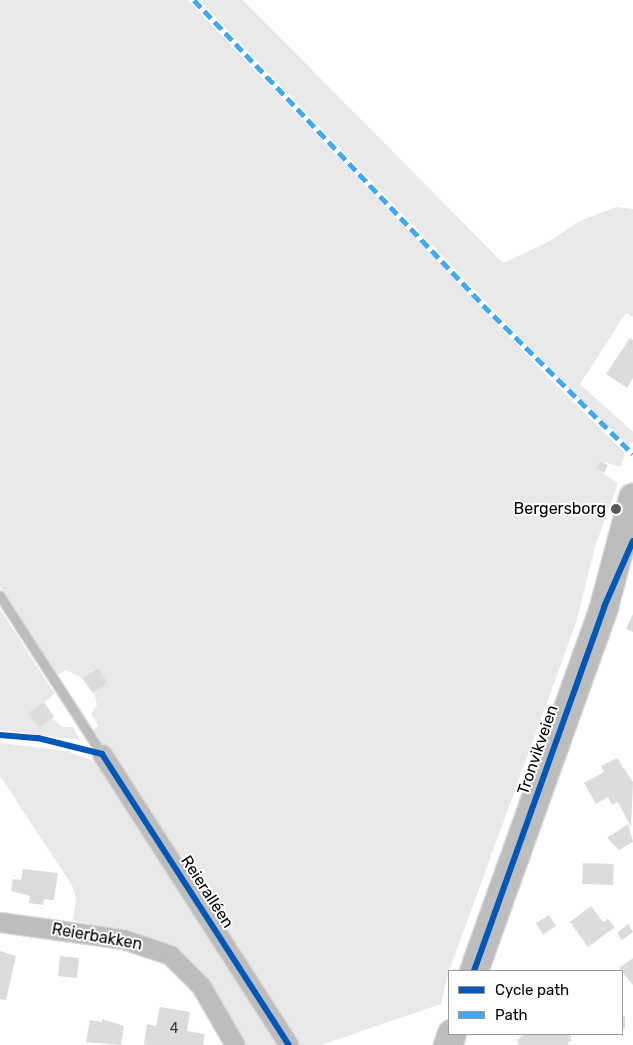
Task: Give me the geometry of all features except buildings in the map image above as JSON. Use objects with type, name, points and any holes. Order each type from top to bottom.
[{"type":"main road","name":"Tronvikveien","points":[[604,607],[633,498]]},
{"type":"main road","name":"Tronvikveien","points":[[474,970],[604,607],[633,540]]},
{"type":"street","name":"Reieralléen","points":[[102,754],[290,1045]]},
{"type":"street","name":"Reierbakken","points":[[0,922],[123,939],[170,955],[201,986],[235,1045]]},
{"type":"lane","name":"Reieralléen","points":[[0,596],[102,754]]},
{"type":"shaded area","points":[[0,0],[188,0],[551,380],[625,453],[621,467],[600,461],[596,469],[618,483],[595,547],[577,620],[448,970],[441,1004],[321,1045],[297,1045],[92,731],[98,726],[91,714],[97,705],[94,692],[108,683],[97,668],[82,678],[66,670],[57,675],[0,587]]},
{"type":"shaded area","points":[[199,0],[243,0],[503,263],[548,242],[580,221],[616,207],[633,209],[633,317],[626,313],[580,384],[633,432],[633,442],[628,445],[568,388]]},
{"type":"shaded area","points":[[0,609],[55,694],[29,713],[39,728],[52,718],[62,727],[73,727],[80,740],[0,730]]},
{"type":"shaded area","points":[[0,743],[66,751],[97,762],[284,1045],[246,1045],[199,969],[167,944],[73,920],[76,898],[72,885],[0,776]]},
{"type":"marked path","points":[[194,0],[483,305],[633,454]]},
{"type":"cycle path","points":[[474,970],[604,607],[633,541]]},
{"type":"cycle path","points":[[0,735],[38,738],[102,754],[289,1045]]},
{"type":"place","name":"Bergersborg","points":[[616,509]]}]
